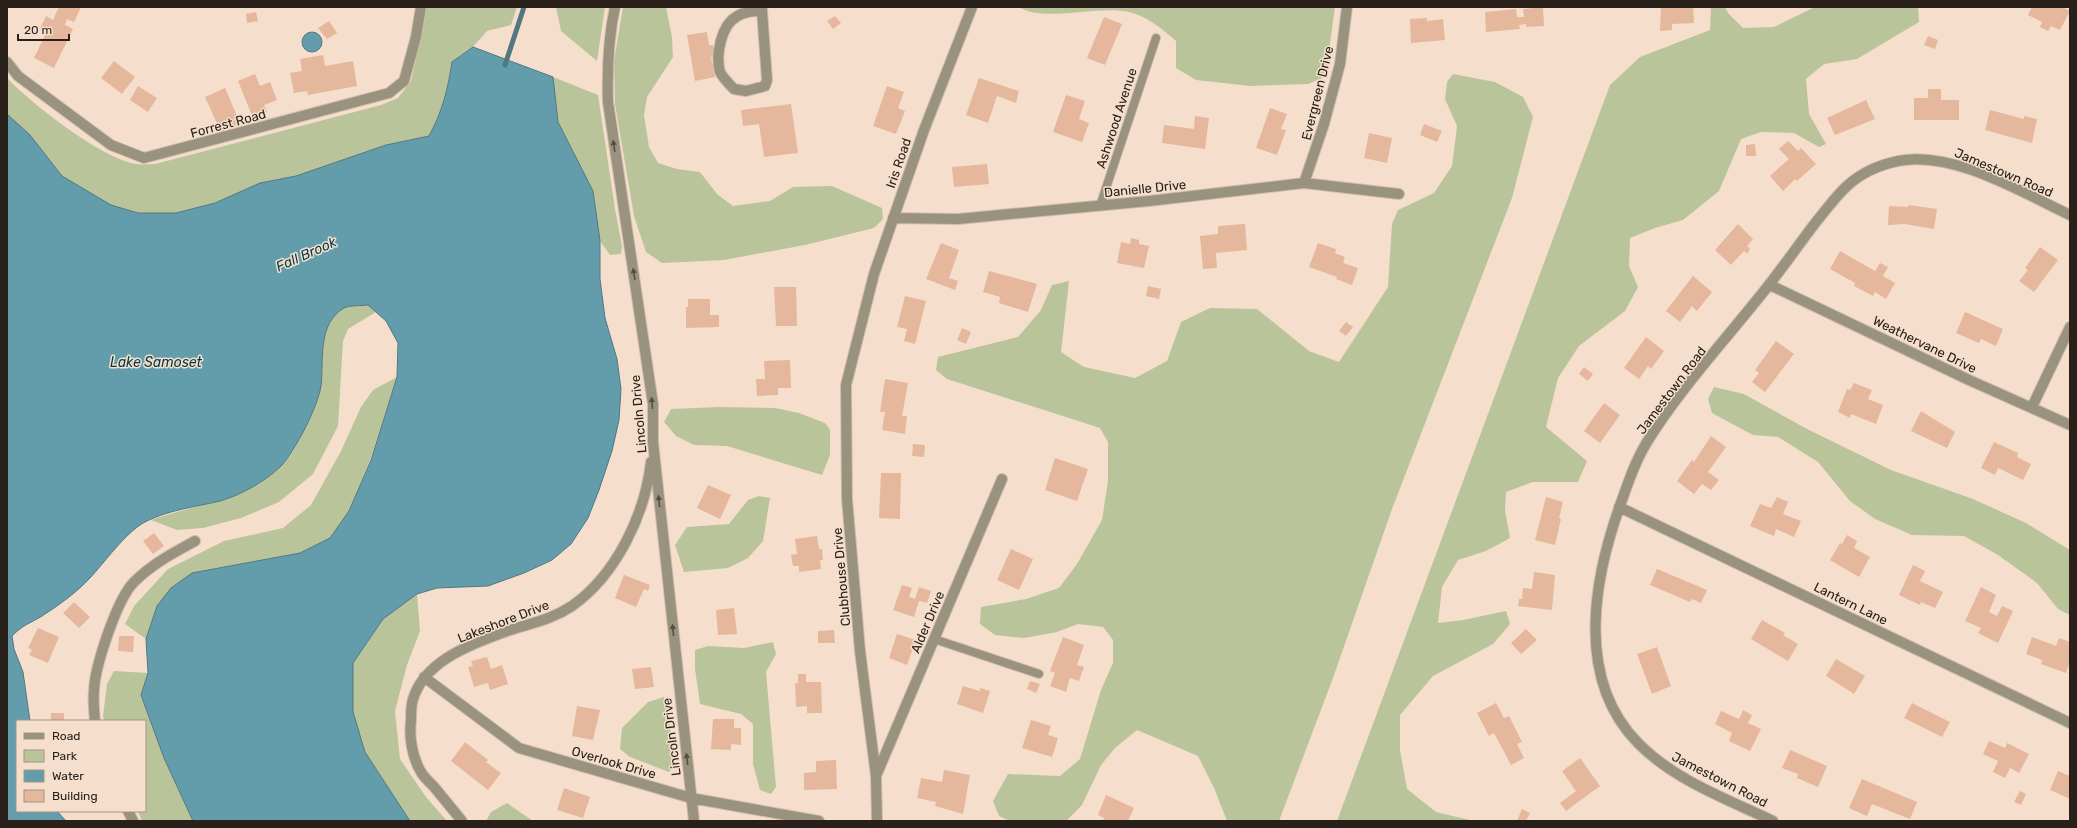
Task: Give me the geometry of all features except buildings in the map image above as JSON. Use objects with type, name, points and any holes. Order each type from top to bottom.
[{"type":"street","name":"Forrest Road","points":[[7,62],[18,76],[111,145],[144,158],[389,93],[404,81],[416,37],[421,7]]},
{"type":"street","name":"Lincoln Drive","points":[[615,7],[611,26],[607,64],[608,102],[653,404],[653,442],[694,821]]},
{"type":"street","name":"Iris Road","points":[[859,331],[874,274],[893,218],[924,130],[972,7]]},
{"type":"street","name":"Evergreen Drive","points":[[1304,183],[1324,124],[1340,64],[1347,7]]},
{"type":"street","points":[[762,9],[767,80],[765,86],[746,91],[734,89],[723,77],[719,66],[718,60],[723,30],[737,16],[750,11],[762,9]]},
{"type":"street","name":"Jamestown Road","points":[[1773,821],[1684,778],[1658,761],[1636,742],[1623,725],[1612,706],[1602,678],[1598,659],[1595,619],[1598,584],[1607,546],[1619,507],[1639,458],[1665,415],[1770,285],[1825,211],[1848,186],[1879,166],[1897,161],[1929,158],[1958,165],[2070,215]]},
{"type":"street","name":"Danielle Drive","points":[[893,218],[958,219],[1100,206],[1304,183],[1399,194]]},
{"type":"street","name":"Weathervane Drive","points":[[1770,285],[1969,380],[2070,424]]},
{"type":"street","points":[[2032,407],[2070,327]]},
{"type":"street","name":"Clubhouse Drive","points":[[859,331],[846,384],[845,461],[860,651],[876,776],[877,821]]},
{"type":"street","name":"Lakeshore Drive","points":[[462,821],[421,772],[409,736],[413,699],[424,677],[443,661],[465,647],[500,633],[537,624],[571,606],[600,582],[621,550],[637,516],[649,479],[653,442]]},
{"type":"street","name":"Alder Drive","points":[[876,776],[1002,478]]},
{"type":"street","name":"Lantern Lane","points":[[1619,507],[2070,723]]},
{"type":"street","points":[[95,720],[94,689],[102,652],[114,616],[133,583],[162,558],[195,542]]},
{"type":"street","name":"Overlook Drive","points":[[424,677],[519,748],[691,798],[819,821]]},
{"type":"street","points":[[128,812],[133,821]]},
{"type":"lane","name":"Ashwood Avenue","points":[[1100,206],[1156,38]]},
{"type":"lane","points":[[934,639],[1039,674]]},
{"type":"green space","points":[[427,7],[517,7],[511,25],[487,31],[473,47],[452,62],[444,100],[429,136],[386,145],[296,176],[260,183],[215,203],[176,213],[138,213],[111,205],[62,176],[30,135],[7,114],[7,78],[33,102],[86,141],[121,160],[136,164],[155,164],[381,105],[398,98],[411,81]]},
{"type":"green space","points":[[556,7],[605,7],[597,61],[561,31]]},
{"type":"green space","points":[[623,7],[666,7],[672,37],[673,57],[647,97],[644,115],[649,147],[658,163],[677,169],[700,172],[717,194],[733,206],[770,201],[793,187],[832,186],[882,208],[883,219],[874,228],[805,245],[724,260],[662,263],[646,252],[634,216],[615,104],[614,61]]},
{"type":"green space","points":[[1019,7],[1335,7],[1327,65],[1322,78],[1308,84],[1251,86],[1196,80],[1176,68],[1176,41],[1154,24],[1136,14],[1116,10],[1042,14],[1029,12]]},
{"type":"green space","points":[[1711,7],[1725,7],[1728,13],[1743,28],[1774,27],[1815,7],[1918,7],[1919,22],[1857,59],[1824,64],[1806,79],[1809,114],[1826,144],[1819,147],[1794,133],[1761,132],[1741,139],[1719,191],[1683,220],[1655,228],[1630,238],[1629,266],[1638,287],[1625,311],[1579,346],[1558,378],[1546,427],[1587,461],[1578,482],[1533,482],[1506,492],[1505,510],[1510,538],[1486,551],[1458,560],[1442,587],[1438,623],[1463,620],[1506,611],[1510,624],[1493,644],[1433,676],[1400,715],[1400,750],[1407,789],[1436,812],[1474,821],[1337,821],[1610,85],[1640,57],[1710,30]]},
{"type":"green space","points":[[1453,74],[1495,82],[1523,97],[1533,117],[1512,198],[1392,509],[1333,678],[1279,821],[1227,821],[1214,788],[1198,756],[1137,730],[1115,748],[1101,765],[1082,805],[1066,821],[1009,821],[999,816],[993,801],[1008,774],[1060,776],[1080,759],[1101,690],[1113,663],[1113,640],[1103,627],[1078,624],[1057,632],[1024,638],[995,635],[980,624],[981,607],[1026,599],[1059,588],[1077,564],[1102,520],[1108,481],[1108,442],[1100,428],[947,379],[936,370],[938,357],[1018,337],[1041,310],[1052,285],[1069,281],[1061,352],[1084,367],[1135,378],[1167,361],[1181,322],[1210,308],[1257,309],[1309,351],[1339,362],[1388,287],[1392,224],[1398,210],[1434,193],[1452,166],[1457,126],[1445,99],[1447,82]]},
{"type":"green space","points":[[553,77],[598,95],[622,246],[621,254],[610,255],[600,241],[592,191],[558,122]]},
{"type":"green space","points":[[368,305],[376,312],[348,329],[343,341],[338,426],[313,474],[279,502],[241,518],[203,528],[177,530],[151,520],[219,500],[253,487],[281,466],[297,444],[317,400],[321,386],[324,343],[326,332],[330,323],[344,308]]},
{"type":"green space","points":[[397,377],[370,460],[349,511],[330,538],[300,553],[192,573],[157,606],[146,639],[125,624],[134,606],[168,569],[224,541],[283,528],[311,505],[341,451],[361,407],[373,390]]},
{"type":"green space","points":[[1714,387],[1744,394],[1807,429],[1891,470],[1973,499],[2026,523],[2070,550],[2070,615],[2058,609],[2037,583],[1998,555],[1964,536],[1912,535],[1875,519],[1850,501],[1818,462],[1778,437],[1753,435],[1712,413],[1708,399]]},
{"type":"green space","points":[[719,407],[775,408],[799,413],[825,423],[830,430],[830,455],[822,475],[727,446],[694,445],[676,436],[664,422],[671,409]]},
{"type":"green space","points":[[759,496],[770,498],[763,541],[748,558],[728,568],[684,572],[675,545],[687,527],[729,524],[748,500]]},
{"type":"green space","points":[[417,594],[420,631],[407,665],[395,711],[400,759],[426,797],[447,821],[410,821],[365,752],[353,712],[353,663],[383,619]]},
{"type":"green space","points":[[773,642],[776,654],[766,672],[776,787],[771,794],[760,790],[753,764],[753,724],[741,714],[700,704],[695,669],[695,650],[708,646],[744,648]]},
{"type":"green space","points":[[114,671],[148,673],[141,695],[164,758],[193,821],[142,821],[138,812],[146,812],[146,720],[104,720],[107,684]]},
{"type":"green space","points":[[664,697],[667,706],[675,765],[669,772],[630,757],[620,749],[622,728],[648,702]]},
{"type":"green space","points":[[507,803],[533,821],[486,821],[491,812]]},
{"type":"water","points":[[312,32],[319,35],[322,42],[319,49],[312,52],[305,49],[302,42],[305,35]]},
{"type":"water","name":"Lake Samoset","points":[[473,47],[553,77],[558,122],[593,191],[600,241],[600,279],[605,318],[617,359],[621,389],[619,420],[612,451],[588,518],[571,544],[552,560],[524,573],[488,586],[437,588],[417,594],[383,619],[353,663],[353,712],[365,752],[410,821],[193,821],[164,758],[141,695],[148,673],[146,639],[157,606],[171,588],[192,573],[300,553],[330,538],[349,511],[371,460],[397,377],[398,343],[386,321],[368,305],[344,308],[335,315],[329,323],[322,354],[321,386],[311,416],[293,450],[275,472],[253,487],[236,495],[220,501],[163,514],[145,522],[123,540],[79,589],[55,608],[23,627],[12,636],[14,649],[23,672],[30,720],[16,720],[16,812],[58,812],[66,821],[7,821],[7,114],[30,135],[62,176],[111,205],[138,213],[176,213],[215,203],[260,183],[296,176],[386,145],[429,136],[438,118],[444,100],[452,62]]},
{"type":"waterway","name":"Fall Brook","points":[[505,65],[524,7]]}]
